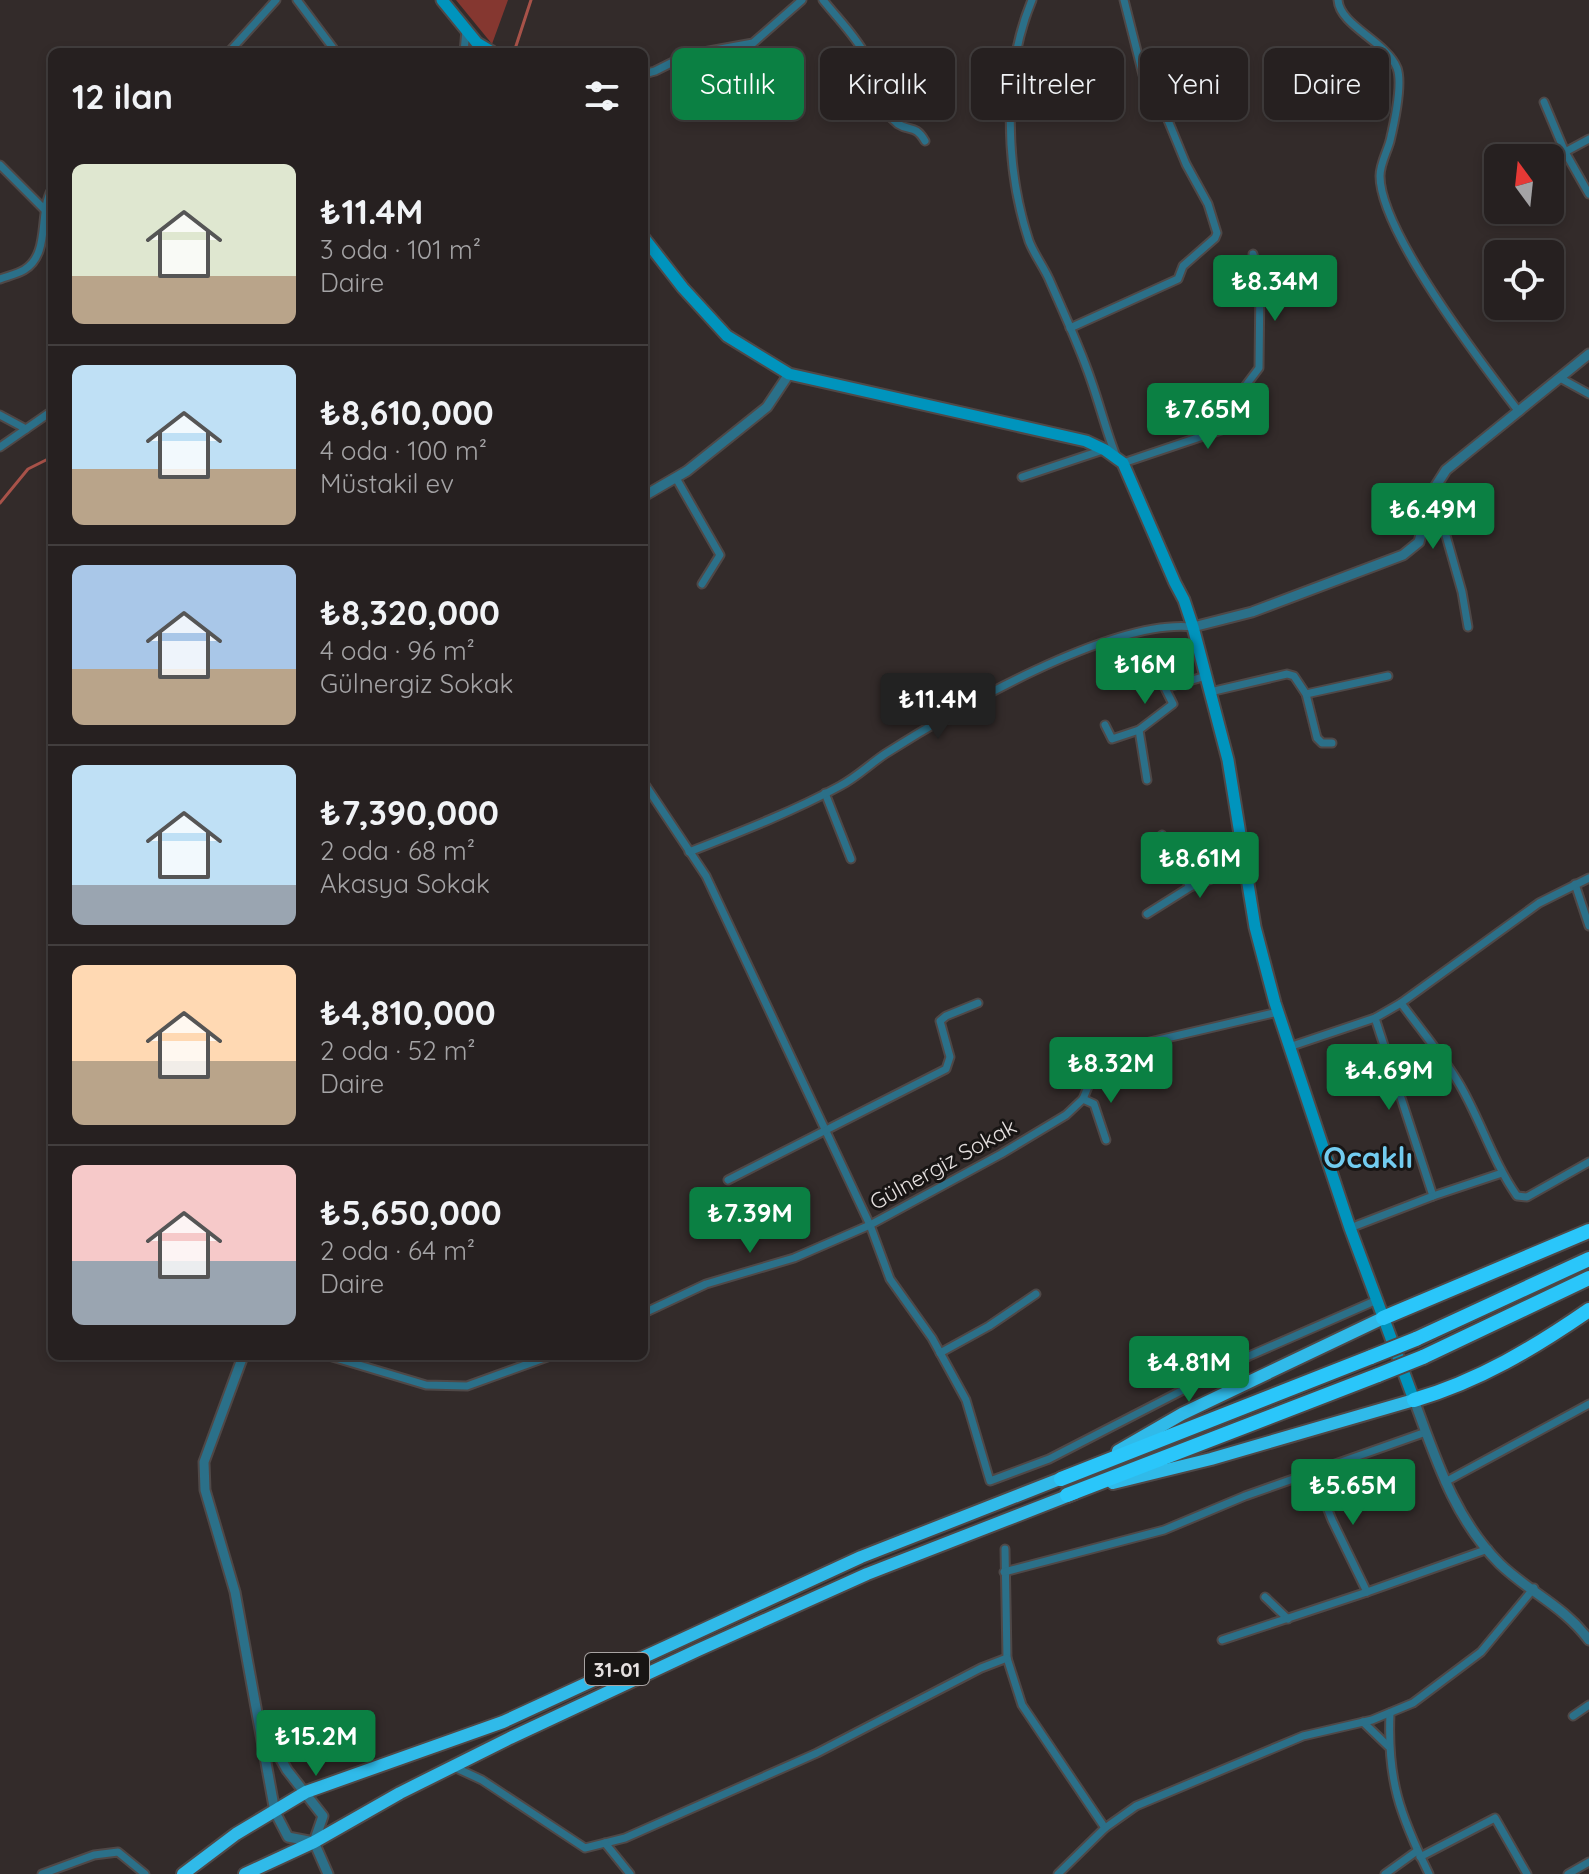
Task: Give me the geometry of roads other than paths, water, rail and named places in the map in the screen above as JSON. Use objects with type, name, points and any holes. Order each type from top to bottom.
[{"type":"highway","points":[[1383,1318],[1589,1231]]},
{"type":"highway","points":[[1061,1479],[1416,1339],[1589,1259]]},
{"type":"highway","points":[[1067,1495],[1423,1357],[1589,1278]]},
{"type":"highway","points":[[1414,1400],[1450,1390],[1504,1365],[1589,1310]]},
{"type":"highway","name":"31-01","points":[[183,1874],[236,1834],[306,1792],[503,1722],[861,1557],[1061,1479],[1182,1414],[1383,1318]]},
{"type":"highway","name":"31-01","points":[[245,1874],[314,1842],[452,1767],[867,1574],[1067,1495],[1211,1459],[1414,1400]]},
{"type":"main road","points":[[442,0],[466,30],[487,48]]},
{"type":"main road","points":[[648,243],[683,288],[727,336],[789,374],[1060,434],[1086,441],[1120,461],[1184,600],[1193,627],[1228,760],[1255,927],[1278,1012],[1350,1228],[1414,1400]]},
{"type":"street","points":[[233,48],[276,0]]},
{"type":"street","points":[[297,0],[333,48]]},
{"type":"street","points":[[648,73],[687,55],[753,43],[802,0]]},
{"type":"street","points":[[823,0],[872,64],[877,82],[877,106],[902,127],[919,131],[925,141]]},
{"type":"street","points":[[1032,0],[1026,14],[1010,105],[1011,140],[1020,200],[1030,242],[1088,371],[1120,461],[1221,430],[1231,405],[1259,368],[1260,282],[1253,254]]},
{"type":"street","points":[[1070,328],[1178,279],[1183,266],[1217,233],[1208,204],[1186,164],[1156,91],[1143,75],[1124,0]]},
{"type":"street","points":[[1338,0],[1344,16],[1388,53],[1397,69],[1399,82],[1391,137],[1380,173],[1381,191],[1395,225],[1423,277],[1472,352],[1519,412]]},
{"type":"street","points":[[464,48],[466,30]]},
{"type":"street","points":[[1544,102],[1565,152],[1589,194]]},
{"type":"street","points":[[1565,152],[1589,139]]},
{"type":"street","points":[[0,165],[44,209]]},
{"type":"street","points":[[0,279],[27,269],[38,251],[44,235],[44,209],[48,199]]},
{"type":"street","points":[[689,852],[755,826],[843,785],[883,755],[1005,686],[1107,640],[1178,625],[1193,627],[1252,612],[1403,555],[1419,542],[1432,492],[1446,470],[1589,354]]},
{"type":"street","points":[[648,494],[676,478],[767,407],[789,374]]},
{"type":"street","points":[[1560,378],[1589,394]]},
{"type":"street","points":[[0,447],[48,414]]},
{"type":"street","points":[[0,415],[26,429]]},
{"type":"street","points":[[1022,477],[1105,450]]},
{"type":"street","points":[[676,478],[720,555],[702,584]]},
{"type":"street","points":[[1427,517],[1445,532],[1462,592],[1468,627]]},
{"type":"street","points":[[1210,692],[1287,674],[1294,676],[1306,694],[1317,738],[1322,743],[1332,743]]},
{"type":"street","points":[[1105,725],[1112,739],[1139,730],[1173,704],[1165,688],[1206,676]]},
{"type":"street","points":[[1306,694],[1388,676]]},
{"type":"street","points":[[1139,730],[1147,780]]},
{"type":"street","points":[[648,789],[706,876],[870,1225],[890,1279],[940,1353],[966,1400],[990,1481],[1049,1459],[1249,1356],[1377,1300]]},
{"type":"street","points":[[825,793],[851,859]]},
{"type":"street","points":[[1162,835],[1190,887]]},
{"type":"street","points":[[1147,914],[1190,887],[1245,866]]},
{"type":"street","points":[[1289,1047],[1375,1018],[1401,1003],[1539,903],[1589,878]]},
{"type":"street","points":[[1575,884],[1589,926]]},
{"type":"street","points":[[728,1180],[946,1069],[950,1057],[940,1021],[978,1003]]},
{"type":"street","points":[[1401,1003],[1459,1084],[1502,1173],[1517,1196],[1527,1197],[1589,1162]]},
{"type":"street","name":"Gülnergiz Sokak","points":[[648,1311],[706,1284],[794,1258],[870,1225],[1001,1154],[1066,1115],[1083,1099],[1104,1059],[1124,1048],[1278,1012]]},
{"type":"street","points":[[1375,1018],[1433,1196]]},
{"type":"street","points":[[1083,1099],[1094,1104],[1106,1140]]},
{"type":"street","points":[[1350,1228],[1502,1173]]},
{"type":"street","points":[[940,1353],[989,1326],[1036,1294]]},
{"type":"street","points":[[242,1360],[204,1462],[205,1490],[235,1592],[275,1812],[288,1837],[314,1842]]},
{"type":"street","points":[[342,1360],[426,1385],[467,1386],[539,1360]]},
{"type":"street","points":[[1414,1400],[1453,1503],[1500,1564],[1557,1605],[1589,1640]]},
{"type":"street","points":[[1445,1482],[1589,1404]]},
{"type":"street","points":[[1004,1572],[1164,1530],[1245,1496],[1426,1432]]},
{"type":"street","points":[[1313,1472],[1367,1592]]},
{"type":"street","points":[[1005,1549],[1007,1658],[1022,1705],[1105,1828]]},
{"type":"street","points":[[1222,1640],[1488,1549]]},
{"type":"street","points":[[1058,1874],[1105,1828],[1136,1806],[1303,1736],[1363,1722],[1413,1703],[1481,1652],[1534,1588]]},
{"type":"street","points":[[1265,1597],[1288,1619]]},
{"type":"street","points":[[452,1767],[482,1780],[585,1848],[625,1838],[817,1753],[981,1668],[1007,1658]]},
{"type":"street","points":[[1573,1716],[1589,1705]]},
{"type":"street","points":[[1390,1713],[1388,1746],[1392,1781],[1404,1823],[1429,1874]]},
{"type":"street","points":[[259,1721],[287,1770],[323,1816],[314,1842],[328,1874]]},
{"type":"street","points":[[1363,1722],[1388,1746]]},
{"type":"street","points":[[1385,1874],[1495,1818],[1527,1874]]},
{"type":"street","points":[[605,1843],[630,1874]]},
{"type":"street","points":[[42,1874],[94,1855],[118,1852],[145,1874]]},
{"type":"street","points":[[1568,1874],[1589,1862]]},
{"type":"waterway","points":[[515,48],[531,0]]},
{"type":"waterway","points":[[0,503],[28,469],[48,459]]},
{"type":"district","name":"Ocaklı","points":[[1368,1157]]}]
